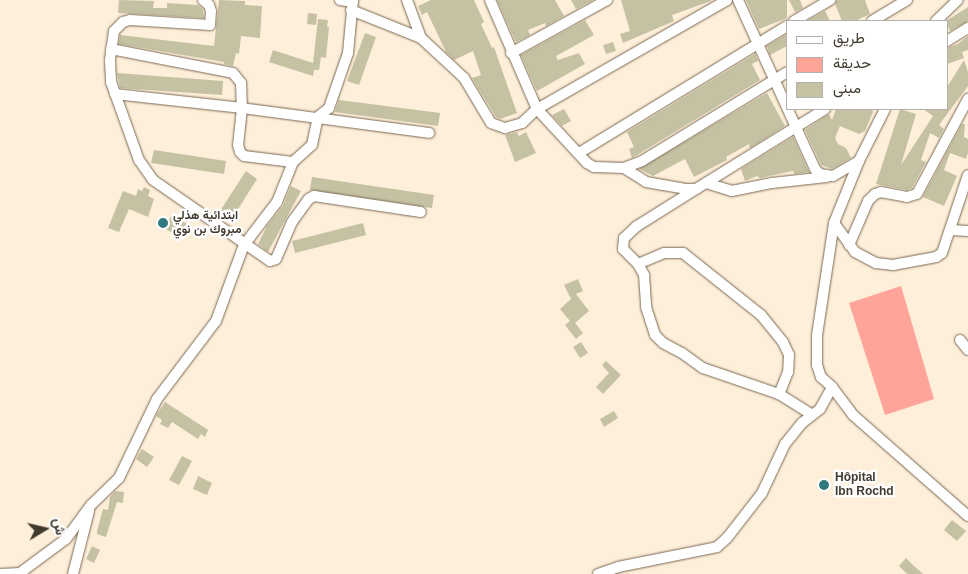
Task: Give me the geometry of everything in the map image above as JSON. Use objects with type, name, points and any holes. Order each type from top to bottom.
[{"type":"street","points":[[203,0],[209,4],[211,11],[210,25],[130,20],[122,22],[114,31],[111,49],[111,82],[139,160],[153,180],[244,245],[270,261],[276,259],[292,222],[309,199],[314,196],[422,212]]},
{"type":"street","points":[[340,0],[353,4],[421,38],[464,78],[482,110],[494,126],[505,128],[522,124],[537,109],[727,0]]},
{"type":"street","points":[[407,0],[421,38]]},
{"type":"street","points":[[490,0],[511,53],[537,109],[587,163],[594,167],[624,168],[642,161],[680,140],[786,73]]},
{"type":"street","points":[[511,53],[607,0]]},
{"type":"street","points":[[738,0],[786,107]]},
{"type":"street","points":[[796,20],[830,0]]},
{"type":"street","points":[[874,20],[907,0]]},
{"type":"street","points":[[937,20],[958,0]]},
{"type":"street","points":[[1,573],[20,573],[66,539],[90,505],[119,478],[157,399],[216,321],[244,245],[277,202],[292,162],[312,145],[318,117],[329,108],[348,53],[353,4]]},
{"type":"street","points":[[579,153],[786,27]]},
{"type":"street","points":[[948,40],[968,28]]},
{"type":"street","points":[[111,49],[233,73],[241,83],[242,108],[238,145],[240,152],[244,156],[292,162]]},
{"type":"street","points":[[115,94],[318,117],[429,133]]},
{"type":"street","points":[[850,245],[868,201],[875,194],[880,192],[908,197],[917,194],[968,98]]},
{"type":"street","points":[[787,110],[815,169],[820,174],[833,176]]},
{"type":"street","points":[[812,416],[779,394],[703,368],[657,339],[646,307],[644,275],[638,264],[623,249],[624,238],[637,226],[796,129],[824,110]]},
{"type":"street","points":[[884,110],[859,161],[834,223],[815,352],[821,377],[832,387],[853,416],[968,516]]},
{"type":"street","points":[[706,183],[732,191],[772,183],[833,176],[859,161]]},
{"type":"street","points":[[624,168],[646,182],[684,189],[696,189]]},
{"type":"street","points":[[834,223],[855,252],[876,263],[892,266],[920,262],[936,257],[942,252],[951,230],[968,175]]},
{"type":"street","points":[[951,230],[968,231]]},
{"type":"street","points":[[638,264],[664,253],[684,253],[760,315],[783,342],[789,356],[788,372],[779,394]]},
{"type":"street","points":[[960,340],[968,350]]},
{"type":"street","points":[[598,574],[618,567],[697,552],[717,546],[726,538],[762,493],[785,444],[820,408],[832,387]]},
{"type":"street","points":[[73,574],[90,505]]},
{"type":"green space","points":[[901,286],[934,399],[885,415],[849,303]]},
{"type":"building","points":[[119,0],[154,1],[153,8],[167,8],[167,3],[198,5],[203,9],[204,18],[118,13]]},
{"type":"building","points":[[219,0],[245,1],[245,5],[262,6],[260,38],[241,36],[239,54],[236,53],[233,66],[224,64],[224,62],[119,44],[120,35],[214,46]]},
{"type":"building","points":[[431,0],[474,0],[484,22],[481,24],[492,48],[494,47],[517,113],[500,119],[496,117],[472,78],[481,75],[473,51],[454,60],[446,52],[427,12],[422,15],[418,6]]},
{"type":"building","points":[[497,0],[555,0],[564,16],[546,26],[545,23],[528,30],[530,35],[516,42]]},
{"type":"building","points":[[571,0],[593,0],[576,9]]},
{"type":"building","points":[[621,0],[711,1],[672,15],[674,21],[623,43],[620,34],[630,31]]},
{"type":"building","points":[[746,0],[787,0],[787,18],[759,29]]},
{"type":"building","points":[[789,0],[800,0],[803,8],[795,12]]},
{"type":"building","points":[[837,0],[865,0],[870,14],[857,20],[842,20],[835,4]]},
{"type":"building","points":[[968,7],[968,21],[950,31],[948,20]]},
{"type":"building","points":[[825,11],[830,20],[809,20]]},
{"type":"building","points":[[308,13],[317,14],[316,25],[307,24]]},
{"type":"building","points":[[318,19],[328,20],[327,27],[329,27],[326,58],[321,57],[319,70],[314,70],[313,76],[269,62],[273,50],[313,63]]},
{"type":"building","points":[[585,20],[594,35],[556,56],[558,60],[579,53],[585,64],[537,91],[521,55]]},
{"type":"building","points":[[365,33],[376,37],[359,85],[347,81]]},
{"type":"building","points":[[786,35],[786,47],[770,55],[767,46]]},
{"type":"building","points":[[968,36],[968,50],[962,52],[964,58],[948,64],[948,48],[958,44]]},
{"type":"building","points":[[613,42],[616,51],[606,54],[603,45]]},
{"type":"building","points":[[755,54],[758,61],[752,64],[760,80],[632,158],[629,149],[634,147],[627,132]]},
{"type":"building","points":[[964,60],[968,72],[968,86],[939,125],[944,129],[939,138],[930,133],[921,160],[926,162],[912,188],[907,190],[876,184],[900,110],[916,114],[901,165],[933,116],[924,110],[948,110],[948,85]]},
{"type":"building","points":[[117,73],[223,81],[222,95],[120,88]]},
{"type":"building","points":[[767,93],[785,126],[750,148],[749,144],[726,157],[727,160],[694,177],[685,159],[653,176],[639,169]]},
{"type":"building","points":[[339,100],[440,113],[438,126],[335,112]]},
{"type":"building","points":[[564,109],[571,121],[562,126],[552,115]]},
{"type":"building","points":[[836,110],[872,110],[873,112],[865,131],[859,134],[840,126],[835,138],[838,144],[846,148],[851,158],[832,169],[821,165],[805,130],[829,114],[832,120]]},
{"type":"building","points":[[962,124],[965,124],[964,137],[968,139],[968,153],[966,159],[950,153],[944,170],[957,176],[944,206],[923,197]]},
{"type":"building","points":[[517,132],[519,136],[526,132],[536,153],[515,162],[505,135]]},
{"type":"building","points":[[793,137],[809,172],[795,174],[793,171],[760,178],[757,176],[745,181],[741,169]]},
{"type":"building","points":[[154,150],[226,161],[224,174],[151,163]]},
{"type":"building","points":[[246,171],[257,179],[232,219],[220,211]]},
{"type":"building","points":[[312,177],[434,195],[432,208],[310,190]]},
{"type":"building","points":[[291,186],[301,191],[268,252],[258,244],[267,226],[283,206]]},
{"type":"building","points":[[144,187],[150,190],[148,196],[154,199],[148,217],[129,209],[119,232],[108,228],[123,191],[136,196],[138,189],[142,191]]},
{"type":"building","points":[[172,215],[187,224],[179,237],[164,228]]},
{"type":"building","points":[[363,223],[366,235],[295,253],[292,241]]},
{"type":"building","points":[[578,279],[583,291],[576,294],[589,311],[575,323],[583,333],[576,339],[565,325],[570,321],[560,309],[571,299],[564,285]]},
{"type":"building","points":[[581,342],[588,353],[580,358],[573,347]]},
{"type":"building","points":[[606,361],[621,375],[603,394],[596,387],[609,373],[602,365]]},
{"type":"building","points":[[165,402],[208,430],[205,437],[201,434],[198,439],[172,422],[168,428],[160,424],[162,420],[156,416]]},
{"type":"building","points":[[614,411],[618,418],[604,427],[600,419]]},
{"type":"building","points":[[142,449],[154,457],[147,467],[136,459]]},
{"type":"building","points":[[182,456],[192,461],[179,485],[169,480]]},
{"type":"building","points":[[198,476],[212,483],[207,495],[193,489]]},
{"type":"building","points":[[115,491],[124,492],[123,503],[117,502],[106,537],[97,534],[97,531],[103,509],[108,510],[110,497]]},
{"type":"building","points":[[952,520],[966,531],[957,541],[944,530]]},
{"type":"building","points":[[92,546],[100,550],[94,563],[86,559]]},
{"type":"building","points":[[906,558],[923,574],[907,574],[899,566]]},
{"type":"place","name":"ابتدائية هذلي مبروك بن نوي","points":[[163,223]]},
{"type":"place","name":"Hôpital Ibn Rochd","points":[[824,485]]}]
